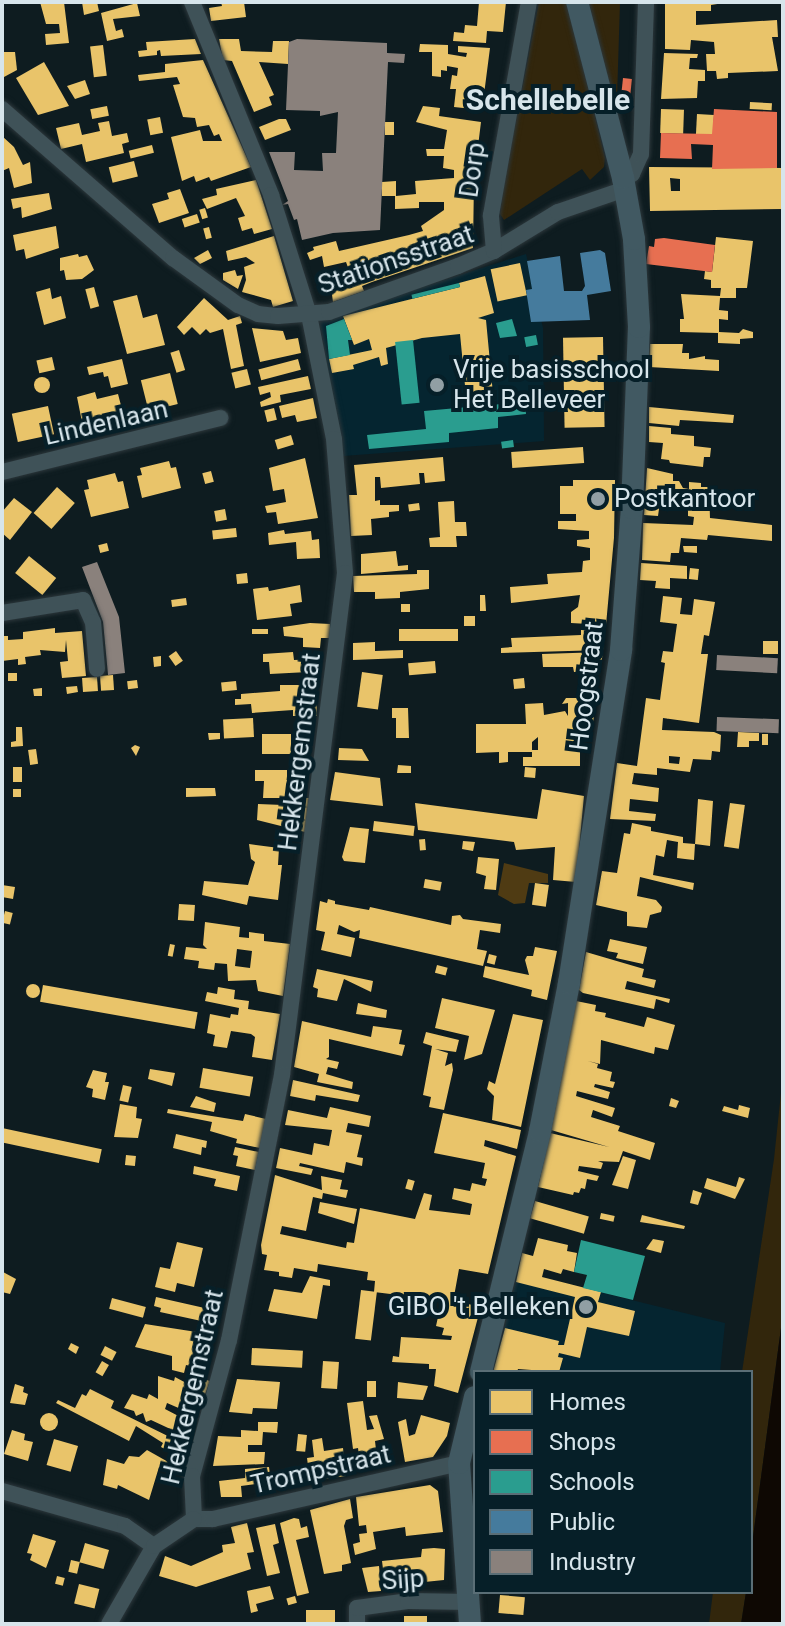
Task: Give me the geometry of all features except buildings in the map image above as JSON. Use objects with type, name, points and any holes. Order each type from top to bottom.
[{"type":"main road","name":"Hoogstraat","points":[[481,1370],[540,1131],[569,983],[621,650],[637,429],[639,327],[634,239],[624,184],[577,2]]},
{"type":"main road","points":[[470,1613],[459,1463],[473,1405]]},
{"type":"street","name":"Hekkergemstraat","points":[[192,2],[271,195],[309,315],[334,439],[345,573],[282,1075],[229,1340],[192,1476],[194,1519]]},
{"type":"street","name":"Dorp","points":[[494,251],[491,215],[529,2]]},
{"type":"street","points":[[624,184],[641,154],[646,2]]},
{"type":"street","name":"Stationsstraat","points":[[2,109],[173,258],[238,305],[258,314],[309,315],[329,312],[494,251],[558,212],[624,184]]},
{"type":"street","name":"Lindenlaan","points":[[2,472],[220,418]]},
{"type":"street","points":[[2,613],[83,600],[93,622],[97,669]]},
{"type":"street","name":"Trompstraat","points":[[194,1519],[213,1519],[459,1463]]},
{"type":"street","points":[[2,1491],[125,1526],[154,1546]]},
{"type":"street","points":[[109,1624],[154,1546],[194,1519]]},
{"type":"street","name":"Sijp","points":[[357,1624],[357,1608],[408,1601],[470,1613]]},
{"type":"shaded area","points":[[539,2],[567,2],[605,158],[604,167],[590,180],[582,169],[504,220],[500,214],[504,183]]},
{"type":"shaded area","points":[[589,2],[620,2],[617,99],[611,98]]},
{"type":"shaded area","name":"Vrije basisschool Het Belleveer","points":[[526,254],[543,328],[544,441],[343,456],[319,320]]},
{"type":"shaded area","points":[[504,863],[548,874],[548,883],[529,883],[525,903],[514,904],[498,895]]},
{"type":"shaded area","points":[[783,1074],[783,1313],[753,1537],[753,1370],[742,1370],[774,1159]]},
{"type":"shaded area","name":"GIBO 't Belleken","points":[[518,1272],[725,1323],[720,1370],[560,1370],[498,1354]]},
{"type":"shaded area","points":[[783,1313],[783,1624],[741,1624],[746,1594],[753,1594],[753,1537]]},
{"type":"shaded area","points":[[713,1594],[746,1594],[741,1624],[709,1624]]},
{"type":"place","name":"Vrije basisschool Het Belleveer","points":[[437,385]]},
{"type":"place","name":"Postkantoor","points":[[598,499]]},
{"type":"place","name":"GIBO 't Belleken","points":[[586,1307]]},
{"type":"district","name":"Schellebelle","points":[[548,100]]}]
